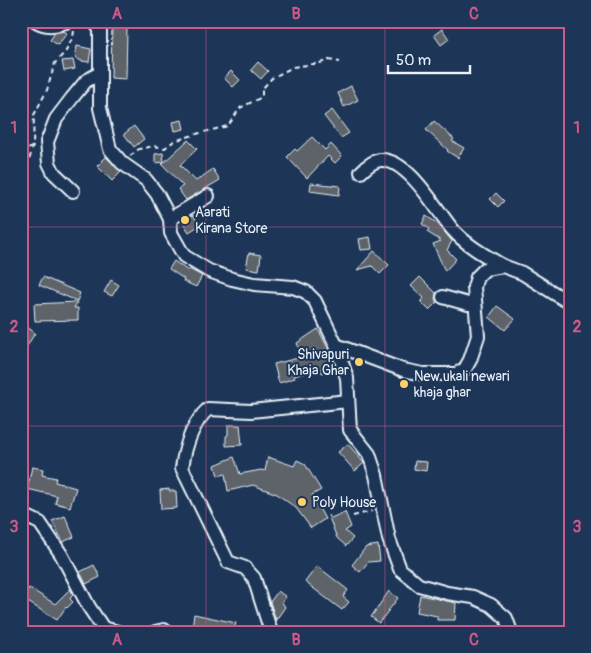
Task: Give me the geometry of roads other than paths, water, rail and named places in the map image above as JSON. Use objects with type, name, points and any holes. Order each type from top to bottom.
[{"type":"street","points":[[36,21],[43,26],[72,25]]},
{"type":"street","points":[[93,21],[100,29],[100,108],[110,149],[122,163],[146,180],[157,194],[170,219],[171,233],[184,256],[209,271],[254,284],[293,287],[306,292],[315,301],[336,345],[347,378],[350,430],[369,454],[384,508],[388,538],[400,569],[420,585],[447,593],[473,597],[491,605],[506,618],[511,632]]},
{"type":"street","points":[[73,191],[54,173],[49,162],[47,142],[56,119],[72,98],[86,81],[100,73]]},
{"type":"street","points":[[361,172],[368,165],[380,160],[400,165],[426,193],[454,230],[465,241],[503,266],[522,273],[565,300],[570,301]]},
{"type":"street","points":[[170,219],[208,196]]},
{"type":"street","points":[[336,345],[403,370],[423,374],[456,374],[465,369],[478,336],[474,287],[477,277],[485,269],[503,266]]},
{"type":"street","points":[[443,297],[468,304],[475,303]]},
{"type":"street","points":[[271,632],[254,578],[245,568],[228,562],[182,468],[183,456],[190,436],[200,417],[208,409],[251,411],[348,401]]},
{"type":"street","points":[[21,514],[40,523],[61,554],[89,607],[103,628],[118,632]]},
{"type":"street","points":[[156,632],[168,632]]},
{"type":"place","name":"Aarati Kirana Store","points":[[185,220]]},
{"type":"place","name":"Shivapuri Khaja Ghar","points":[[359,362]]},
{"type":"place","name":"New ukali newari khaja ghar","points":[[404,384]]},
{"type":"place","name":"Poly House","points":[[302,502]]}]
